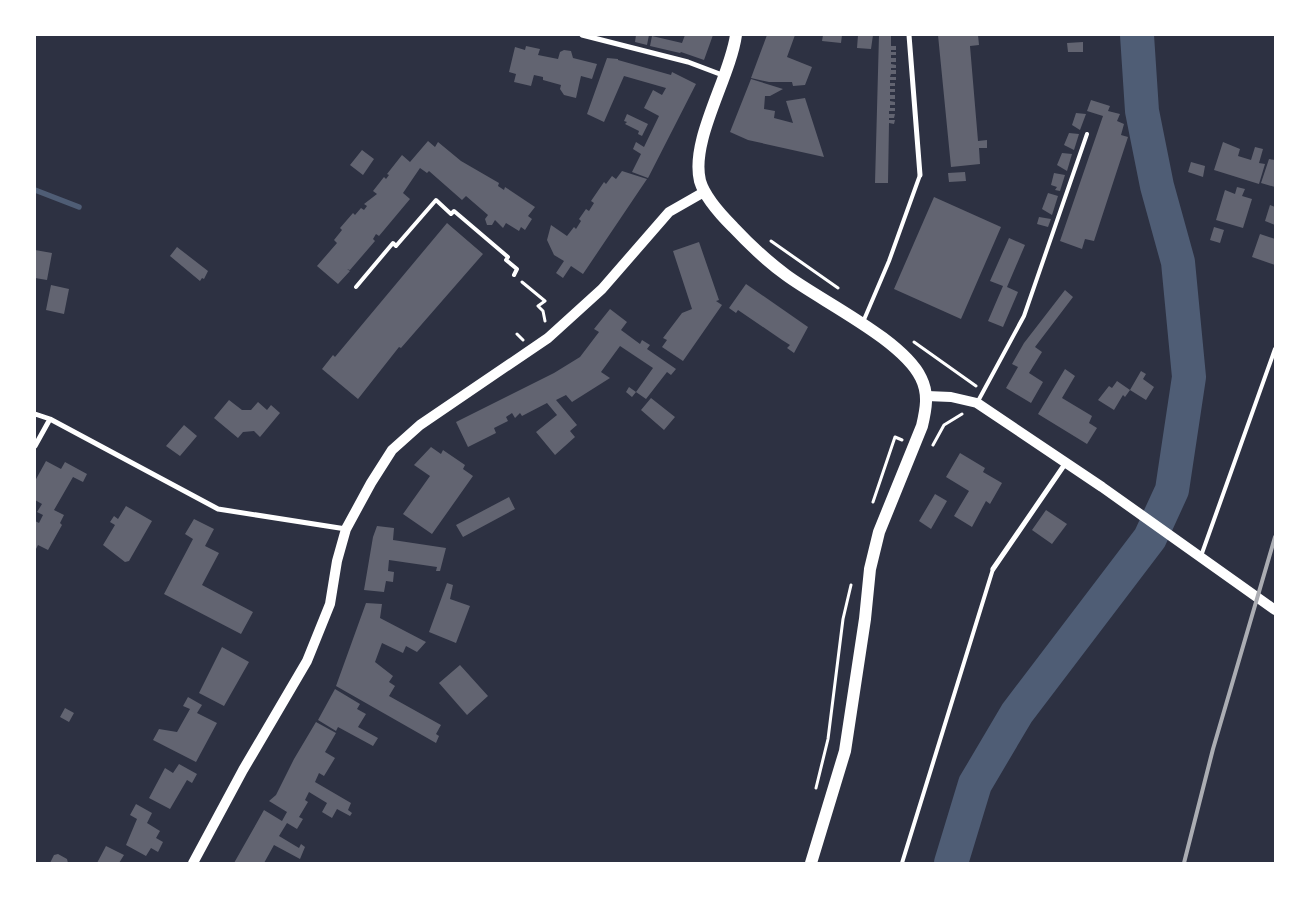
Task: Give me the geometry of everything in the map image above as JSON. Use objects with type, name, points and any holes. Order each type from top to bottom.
[{"type":"main road","points":[[736,35],[725,76],[705,131],[700,154],[700,180],[704,192],[730,224],[786,275],[862,324],[908,360],[921,378],[927,396],[927,408],[922,426],[879,532],[870,569],[866,619],[845,751],[811,863]]},
{"type":"main road","points":[[192,863],[243,770],[307,661],[330,604],[337,561],[346,529],[370,483],[392,450],[420,425],[548,338],[602,289],[669,212],[704,192]]},
{"type":"main road","points":[[927,396],[951,397],[977,403],[1065,464],[1102,487],[1183,547],[1275,610]]},
{"type":"street","points":[[582,35],[688,62],[725,76]]},
{"type":"street","points":[[909,35],[920,175]]},
{"type":"street","points":[[35,414],[50,419],[218,509],[346,529]]},
{"type":"street","points":[[35,446],[50,419]]},
{"type":"street","points":[[993,568],[1065,464]]},
{"type":"lane","points":[[977,403],[1024,316],[1087,134]]},
{"type":"lane","points":[[862,324],[889,261],[920,175]]},
{"type":"lane","points":[[356,287],[393,243],[396,246],[436,200],[451,214],[454,211],[508,257],[506,260],[517,269],[514,275]]},
{"type":"lane","points":[[1200,558],[1275,349]]},
{"type":"lane","points":[[902,863],[993,568]]},
{"type":"path","points":[[514,275],[545,301],[538,306],[543,311],[548,338]]},
{"type":"building","points":[[636,35],[649,35],[647,45],[635,42]]},
{"type":"building","points":[[685,35],[713,35],[704,60],[681,52],[650,46],[652,36],[682,43]]},
{"type":"building","points":[[767,35],[795,35],[787,57],[812,67],[805,85],[793,86],[792,82],[769,82],[751,78]]},
{"type":"building","points":[[823,35],[842,35],[841,43],[822,41]]},
{"type":"building","points":[[858,35],[873,35],[871,49],[857,48]]},
{"type":"building","points":[[879,35],[891,35],[891,46],[896,46],[896,50],[891,50],[891,52],[896,52],[896,55],[891,55],[891,58],[896,58],[896,62],[891,62],[891,64],[896,65],[896,68],[891,68],[891,70],[896,70],[896,74],[891,74],[890,77],[896,77],[896,80],[890,80],[890,83],[895,83],[895,86],[890,86],[890,89],[895,89],[895,92],[890,92],[890,95],[895,95],[895,99],[890,99],[890,101],[895,102],[895,105],[890,105],[890,108],[895,108],[895,111],[889,111],[889,114],[895,114],[894,118],[889,118],[889,120],[895,120],[894,124],[889,123],[888,183],[875,183]]},
{"type":"building","points":[[938,35],[978,35],[979,45],[970,46],[978,141],[987,140],[987,148],[979,148],[980,164],[951,167]]},
{"type":"building","points":[[1083,42],[1083,52],[1068,52],[1067,43]]},
{"type":"building","points":[[526,46],[540,49],[538,55],[558,59],[560,52],[564,50],[571,51],[573,58],[597,64],[592,79],[581,76],[576,98],[564,95],[560,89],[561,85],[543,80],[543,77],[534,75],[531,86],[514,82],[516,74],[509,72],[515,47],[525,50]]},
{"type":"building","points":[[607,58],[618,59],[671,75],[672,72],[696,84],[648,178],[632,172],[641,154],[633,149],[636,142],[644,147],[659,116],[644,108],[653,90],[662,95],[666,88],[624,76],[604,122],[587,114]]},
{"type":"building","points":[[751,79],[783,89],[770,96],[765,96],[764,109],[775,111],[774,118],[793,123],[786,101],[805,98],[824,157],[748,140],[730,132]]},
{"type":"building","points":[[1091,100],[1110,106],[1108,111],[1120,114],[1117,121],[1124,124],[1121,135],[1128,137],[1094,241],[1085,239],[1082,249],[1060,241],[1103,116],[1087,111]]},
{"type":"building","points":[[1076,113],[1086,114],[1080,130],[1072,125]]},
{"type":"building","points":[[627,114],[648,124],[642,136],[638,134],[639,131],[625,124],[627,122],[624,121]]},
{"type":"building","points":[[1069,133],[1079,134],[1074,150],[1064,145]]},
{"type":"building","points":[[428,141],[435,147],[438,142],[461,161],[499,183],[498,186],[504,190],[505,187],[535,207],[528,216],[532,219],[525,230],[521,227],[519,231],[506,223],[503,228],[495,220],[492,225],[487,225],[485,219],[488,215],[466,196],[462,200],[429,171],[427,173],[420,168],[403,193],[410,199],[379,236],[376,234],[373,239],[375,241],[350,270],[347,269],[350,271],[338,284],[317,266],[337,243],[334,240],[342,230],[340,228],[353,213],[355,215],[361,208],[364,210],[367,206],[364,204],[377,194],[373,191],[384,177],[386,179],[389,175],[387,174],[402,155],[410,162]]},
{"type":"building","points":[[1223,142],[1240,149],[1238,156],[1251,160],[1255,147],[1263,149],[1259,163],[1265,164],[1259,184],[1214,170]]},
{"type":"building","points":[[362,150],[374,159],[363,175],[350,165]]},
{"type":"building","points":[[1062,153],[1072,154],[1067,171],[1057,165]]},
{"type":"building","points":[[1269,159],[1275,160],[1275,187],[1261,183]]},
{"type":"building","points":[[1191,162],[1205,166],[1203,177],[1188,172]]},
{"type":"building","points":[[622,171],[647,179],[583,274],[571,266],[563,278],[556,273],[564,261],[554,255],[547,240],[551,225],[567,236],[574,227],[576,229],[581,221],[579,219],[586,209],[589,211],[594,203],[591,201],[604,182],[606,184],[612,176],[616,179]]},
{"type":"building","points":[[965,172],[966,181],[949,182],[948,173]]},
{"type":"building","points":[[1054,173],[1065,175],[1060,191],[1055,190],[1057,187],[1051,185]]},
{"type":"building","points":[[1237,187],[1245,189],[1242,196],[1252,199],[1243,228],[1216,220],[1225,190],[1235,194]]},
{"type":"building","points":[[1048,193],[1058,196],[1052,215],[1042,209]]},
{"type":"building","points":[[934,197],[1001,227],[961,319],[894,289]]},
{"type":"building","points":[[1270,205],[1275,207],[1275,225],[1265,221]]},
{"type":"building","points":[[1039,217],[1051,219],[1048,227],[1037,224]]},
{"type":"building","points":[[447,223],[483,254],[401,348],[399,347],[358,399],[322,369],[333,355],[335,357]]},
{"type":"building","points":[[1214,227],[1224,230],[1220,243],[1210,240]]},
{"type":"building","points":[[1260,234],[1275,239],[1275,265],[1252,257]]},
{"type":"building","points":[[1009,238],[1025,245],[1007,287],[1018,292],[1003,327],[988,321],[1003,286],[990,281]]},
{"type":"building","points":[[699,242],[719,300],[716,301],[722,305],[683,361],[662,347],[667,340],[663,338],[682,313],[692,309],[673,251]]},
{"type":"building","points":[[177,247],[208,271],[204,279],[202,278],[200,281],[170,256]]},
{"type":"building","points":[[35,250],[52,253],[47,280],[35,278]]},
{"type":"building","points":[[746,284],[808,327],[794,353],[787,348],[790,345],[738,310],[736,313],[729,308]]},
{"type":"building","points":[[51,285],[69,289],[64,314],[46,310]]},
{"type":"building","points":[[1065,290],[1073,297],[1035,347],[1042,352],[1029,373],[1043,382],[1031,403],[1006,388],[1018,367],[1012,364],[1024,343]]},
{"type":"building","points":[[610,309],[627,322],[621,330],[640,344],[642,340],[650,345],[647,349],[676,369],[671,375],[667,372],[646,399],[636,392],[653,368],[620,346],[601,372],[610,378],[572,402],[566,395],[556,400],[577,425],[570,431],[575,437],[555,455],[536,432],[557,415],[547,403],[522,416],[520,413],[515,418],[512,413],[506,417],[508,421],[494,428],[496,433],[468,447],[456,422],[554,373],[580,357],[599,332],[594,329]]},
{"type":"building","points":[[1065,369],[1075,376],[1062,398],[1092,416],[1089,423],[1097,428],[1087,444],[1038,414]]},
{"type":"building","points":[[1141,371],[1146,374],[1143,379],[1154,387],[1146,400],[1130,390]]},
{"type":"building","points":[[1117,381],[1130,390],[1125,397],[1123,395],[1114,410],[1098,400],[1109,386],[1112,388]]},
{"type":"building","points":[[629,387],[636,392],[632,397],[626,392]]},
{"type":"building","points":[[651,398],[675,417],[664,430],[641,410]]},
{"type":"building","points":[[229,400],[242,410],[251,410],[258,402],[267,410],[271,405],[280,413],[260,437],[254,431],[243,432],[238,438],[214,418]]},
{"type":"building","points":[[184,425],[197,436],[180,456],[166,446]]},
{"type":"building","points":[[431,447],[441,454],[443,450],[465,465],[463,469],[473,476],[432,534],[403,514],[430,476],[414,465]]},
{"type":"building","points":[[960,453],[985,468],[983,472],[1002,483],[990,504],[986,501],[972,527],[954,516],[969,491],[946,477]]},
{"type":"building","points":[[46,461],[61,469],[65,462],[87,474],[83,482],[73,477],[54,510],[64,515],[60,523],[62,525],[48,550],[38,545],[35,551],[35,521],[39,523],[43,515],[37,512],[42,504],[35,500],[35,481]]},
{"type":"building","points":[[935,494],[947,501],[931,529],[919,521]]},
{"type":"building","points":[[509,497],[515,509],[463,537],[456,525]]},
{"type":"building","points":[[126,506],[152,521],[129,561],[125,562],[103,545],[115,525],[110,522],[114,516],[118,519]]},
{"type":"building","points":[[1046,510],[1067,524],[1052,544],[1032,530]]},
{"type":"building","points":[[194,519],[214,529],[205,546],[219,553],[202,585],[253,612],[241,634],[164,594],[193,539],[185,534]]},
{"type":"building","points":[[377,526],[394,528],[393,540],[446,548],[440,571],[436,571],[437,567],[389,560],[388,571],[394,572],[393,582],[386,581],[384,592],[364,590],[373,537]]},
{"type":"building","points":[[447,583],[453,585],[450,599],[470,606],[456,643],[429,632]]},
{"type":"building","points":[[366,603],[382,604],[380,618],[426,642],[417,652],[406,646],[403,653],[382,643],[375,662],[393,676],[389,682],[395,686],[389,696],[441,725],[436,734],[439,736],[436,743],[336,686]]},
{"type":"building","points":[[222,647],[249,662],[224,706],[199,693]]},
{"type":"building","points":[[460,665],[488,696],[467,715],[439,683]]},
{"type":"building","points":[[335,689],[360,704],[357,709],[366,714],[358,727],[378,738],[373,746],[338,727],[336,731],[318,720]]},
{"type":"building","points":[[188,697],[202,705],[197,713],[217,723],[196,762],[153,740],[159,729],[177,732],[190,709],[183,706]]},
{"type":"building","points":[[65,708],[74,713],[69,722],[60,717]]},
{"type":"building","points":[[316,722],[336,733],[325,752],[335,758],[324,776],[319,773],[315,782],[351,803],[348,810],[352,813],[350,816],[337,809],[332,818],[322,812],[327,803],[309,792],[305,800],[308,802],[299,817],[303,819],[297,829],[287,823],[279,836],[299,848],[301,844],[305,847],[300,859],[274,845],[264,863],[234,863],[264,810],[282,821],[287,812],[269,801],[276,795],[294,759]]},
{"type":"building","points":[[179,764],[197,774],[192,783],[187,780],[170,809],[149,798],[165,768],[173,773]]},
{"type":"building","points":[[136,804],[152,813],[147,823],[160,831],[156,838],[163,842],[158,852],[151,848],[146,856],[126,845],[137,819],[130,815]]},
{"type":"building","points":[[106,846],[124,855],[119,863],[97,863]]},
{"type":"building","points":[[58,854],[67,859],[68,863],[50,863],[54,855]]},
{"type":"waterway","points":[[951,863],[975,784],[1017,713],[1150,538],[1172,490],[1189,377],[1178,262],[1157,186],[1142,111],[1137,35]]},
{"type":"waterway","points":[[35,190],[79,207]]},
{"type":"railway","points":[[1184,863],[1213,749],[1275,537]]}]
